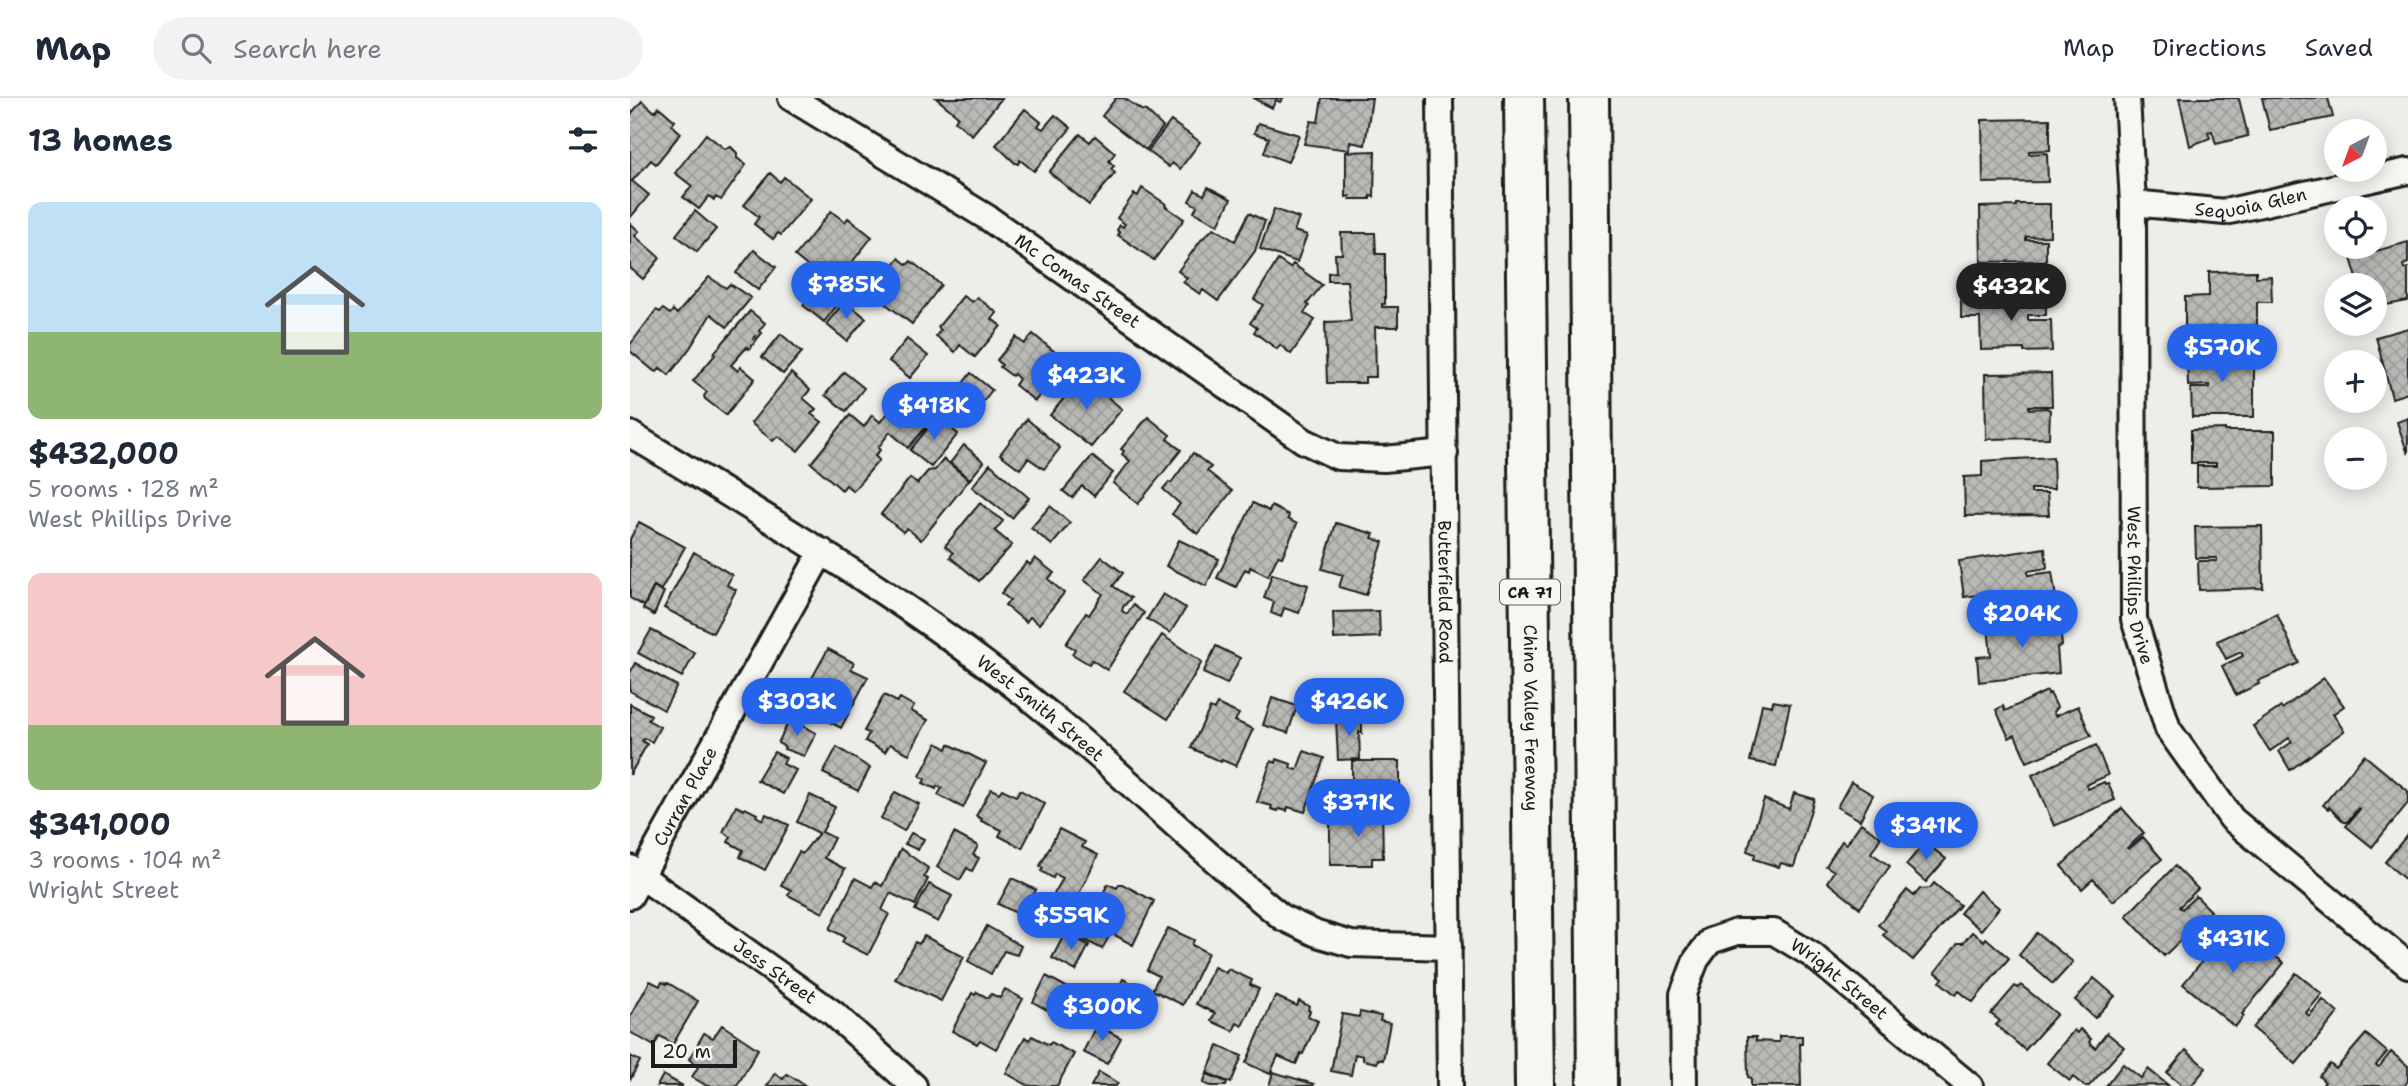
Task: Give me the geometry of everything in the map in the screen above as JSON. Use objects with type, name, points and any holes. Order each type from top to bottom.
[{"type":"highway","name":"Chino Valley Freeway","points":[[1524,98],[1535,1086]]},
{"type":"highway","points":[[1589,98],[1597,1086]]},
{"type":"street","name":"Mc Comas Street","points":[[791,98],[988,218],[1304,441],[1338,457],[1384,459],[1445,453]]},
{"type":"street","name":"Butterfield Road","points":[[1440,98],[1450,1086]]},
{"type":"street","name":"West Phillips Drive","points":[[2127,98],[2133,203],[2134,619],[2168,729],[2232,819],[2408,965]]},
{"type":"street","name":"Sequoia Glen","points":[[2133,203],[2225,212],[2408,171]]},
{"type":"street","name":"West Smith Street","points":[[630,434],[822,551],[937,629],[1059,723],[1283,918],[1317,934],[1351,944],[1449,947]]},
{"type":"street","name":"Curran Place","points":[[634,880],[822,551]]},
{"type":"street","name":"Jess Street","points":[[634,880],[833,1013],[914,1086]]},
{"type":"street","name":"Wright Street","points":[[1684,1086],[1683,994],[1696,960],[1710,942],[1737,932],[1774,932],[1812,955],[1970,1086]]},
{"type":"building","points":[[936,98],[1002,98],[972,135],[955,121],[958,116]]},
{"type":"building","points":[[1116,98],[1124,98],[1146,111],[1163,127],[1146,150],[1102,116]]},
{"type":"building","points":[[1253,98],[1283,98],[1280,102],[1276,100],[1272,108]]},
{"type":"building","points":[[1322,98],[1372,98],[1365,145],[1350,142],[1349,150],[1304,144],[1311,121],[1318,122]]},
{"type":"building","points":[[2179,98],[2239,99],[2248,136],[2216,144],[2212,131],[2208,132],[2210,138],[2190,146]]},
{"type":"building","points":[[2262,98],[2328,98],[2333,117],[2270,130]]},
{"type":"building","points":[[642,101],[655,112],[659,107],[675,121],[672,125],[681,133],[656,164],[651,160],[632,181],[649,195],[630,218],[630,115]]},
{"type":"building","points":[[1025,109],[1041,122],[1038,126],[1043,129],[1055,115],[1071,128],[1034,171],[1020,160],[1018,164],[1015,163],[996,145]]},
{"type":"building","points":[[2050,119],[2050,150],[2029,151],[2029,154],[2047,153],[2048,182],[1983,183],[1982,120]]},
{"type":"building","points":[[1171,121],[1200,142],[1180,169],[1172,163],[1169,167],[1148,151]]},
{"type":"building","points":[[1258,123],[1299,135],[1288,162],[1264,153],[1269,138],[1254,133]]},
{"type":"building","points":[[706,134],[725,149],[731,147],[737,153],[737,158],[746,165],[721,200],[716,197],[714,200],[709,196],[699,209],[683,197],[692,186],[675,173]]},
{"type":"building","points":[[1080,134],[1090,142],[1095,136],[1115,153],[1109,161],[1114,166],[1111,169],[1115,173],[1089,205],[1049,172]]},
{"type":"building","points":[[1375,151],[1374,197],[1346,197],[1346,152]]},
{"type":"building","points":[[770,173],[780,182],[784,177],[811,199],[781,235],[778,233],[773,239],[754,224],[759,217],[744,205]]},
{"type":"building","points":[[1208,187],[1231,199],[1218,225],[1194,212],[1197,206],[1189,201],[1195,190],[1204,195]]},
{"type":"building","points":[[1142,188],[1184,219],[1154,260],[1118,235],[1120,233],[1117,230],[1120,225],[1123,227],[1125,224],[1117,218],[1134,194],[1138,196]]},
{"type":"building","points":[[2050,204],[2050,236],[2026,237],[2026,240],[2046,240],[2046,261],[1981,262],[1980,207]]},
{"type":"building","points":[[1274,209],[1299,218],[1294,231],[1307,235],[1297,262],[1260,249]]},
{"type":"building","points":[[695,211],[716,229],[697,252],[676,235]]},
{"type":"building","points":[[831,211],[845,222],[848,218],[872,237],[845,271],[841,267],[838,271],[831,265],[822,278],[795,256]]},
{"type":"building","points":[[1249,213],[1265,221],[1255,251],[1218,301],[1203,290],[1200,294],[1183,282],[1187,278],[1178,271],[1202,239],[1214,228],[1235,241]]},
{"type":"building","points":[[630,223],[639,231],[635,236],[660,258],[643,279],[630,268]]},
{"type":"building","points":[[1341,233],[1375,233],[1376,254],[1385,254],[1385,304],[1382,304],[1382,307],[1398,307],[1398,327],[1375,327],[1376,377],[1365,377],[1365,383],[1327,383],[1325,322],[1351,321],[1347,281],[1328,281],[1328,273],[1336,272],[1335,254],[1342,254]]},
{"type":"building","points":[[2408,242],[2408,263],[2403,265],[2404,269],[2408,268],[2408,301],[2387,305],[2387,273],[2355,273],[2351,259],[2387,259],[2387,248]]},
{"type":"building","points":[[754,250],[776,267],[758,290],[736,273]]},
{"type":"building","points":[[899,258],[907,265],[911,261],[941,285],[912,324],[886,304],[888,302],[875,288]]},
{"type":"building","points":[[1278,260],[1290,268],[1293,264],[1322,285],[1307,304],[1309,306],[1304,313],[1315,320],[1291,354],[1280,345],[1277,349],[1254,332],[1257,328],[1250,323],[1263,305],[1254,299]]},
{"type":"building","points":[[2256,271],[2256,277],[2271,276],[2272,302],[2257,302],[2257,325],[2185,328],[2185,297],[2209,296],[2209,272]]},
{"type":"building","points":[[709,277],[726,288],[730,284],[751,298],[727,327],[711,314],[669,375],[660,368],[657,372],[654,371],[630,351],[630,345],[656,310],[660,312],[663,309],[670,314],[673,310],[677,314]]},
{"type":"building","points":[[822,282],[842,299],[824,322],[803,305]]},
{"type":"building","points":[[2046,295],[2046,315],[2028,315],[2028,320],[2051,320],[2052,351],[1981,350],[1980,318],[1961,318],[1961,299]]},
{"type":"building","points":[[963,296],[972,302],[977,297],[997,313],[992,319],[1001,326],[975,357],[960,345],[955,352],[936,336],[941,330],[938,327]]},
{"type":"building","points":[[845,301],[866,318],[847,341],[826,324]]},
{"type":"building","points":[[750,311],[765,323],[759,331],[762,333],[757,339],[755,336],[753,339],[756,341],[731,365],[738,371],[741,367],[755,379],[726,415],[705,399],[707,392],[693,381]]},
{"type":"building","points":[[2408,328],[2408,393],[2392,398],[2387,379],[2387,350],[2379,350],[2376,337]]},
{"type":"building","points":[[781,334],[802,352],[783,374],[762,357]]},
{"type":"building","points":[[1033,334],[1067,362],[1035,401],[1015,385],[1019,379],[1000,367],[1002,365],[997,360],[1016,337],[1024,344]]},
{"type":"building","points":[[907,339],[928,356],[910,378],[889,361]]},
{"type":"building","points":[[2254,352],[2254,417],[2192,417],[2191,388],[2209,388],[2209,385],[2188,386],[2187,353]]},
{"type":"building","points":[[844,372],[864,388],[846,411],[825,395]]},
{"type":"building","points":[[791,373],[810,390],[803,398],[816,409],[811,414],[822,422],[798,451],[778,436],[773,441],[751,423]]},
{"type":"building","points":[[971,373],[992,390],[974,413],[953,396]]},
{"type":"building","points":[[2051,373],[2052,406],[2029,406],[2029,409],[2050,410],[2049,438],[1986,439],[1985,374]]},
{"type":"building","points":[[1079,380],[1087,387],[1090,383],[1122,409],[1091,447],[1050,415]]},
{"type":"building","points":[[903,396],[911,404],[908,408],[927,426],[908,448],[890,432],[878,448],[880,450],[875,456],[879,460],[853,491],[846,485],[842,490],[811,463],[850,415],[864,427],[872,415],[880,422]]},
{"type":"building","points":[[937,417],[958,434],[931,467],[910,450]]},
{"type":"building","points":[[1148,417],[1170,435],[1167,439],[1181,450],[1138,504],[1113,483],[1130,461],[1122,454],[1124,451],[1121,449]]},
{"type":"building","points":[[2408,418],[2408,454],[2397,422]]},
{"type":"building","points":[[1027,419],[1060,448],[1044,469],[1028,458],[1020,469],[1000,454]]},
{"type":"building","points":[[2191,430],[2275,431],[2275,486],[2197,487],[2197,466],[2216,466],[2216,463],[2191,463]]},
{"type":"building","points":[[964,445],[984,462],[970,479],[950,463]]},
{"type":"building","points":[[1193,453],[1211,467],[1207,471],[1232,491],[1198,534],[1172,514],[1180,504],[1163,489],[1171,483]]},
{"type":"building","points":[[1092,456],[1113,473],[1094,496],[1082,486],[1072,498],[1063,491]]},
{"type":"building","points":[[2053,457],[2054,489],[2031,489],[2031,493],[2047,493],[2049,515],[1965,516],[1964,477],[1982,476],[1982,461]]},
{"type":"building","points":[[944,459],[969,480],[921,540],[907,528],[903,532],[881,514],[910,478],[917,484]]},
{"type":"building","points":[[990,464],[1029,498],[1012,518],[972,487]]},
{"type":"building","points":[[980,503],[1003,521],[995,531],[1012,545],[979,581],[950,557],[953,553],[945,546]]},
{"type":"building","points":[[1253,503],[1269,511],[1271,506],[1289,515],[1288,519],[1297,524],[1282,557],[1278,556],[1268,576],[1250,567],[1249,571],[1245,569],[1236,587],[1217,578]]},
{"type":"building","points":[[1050,506],[1070,523],[1052,545],[1031,528]]},
{"type":"building","points":[[639,522],[685,547],[661,590],[654,586],[644,606],[630,598],[630,539]]},
{"type":"building","points":[[1336,523],[1374,534],[1372,538],[1383,542],[1366,595],[1339,587],[1343,575],[1322,569]]},
{"type":"building","points":[[2262,526],[2263,588],[2199,590],[2198,561],[2217,561],[2217,558],[2196,558],[2195,527]]},
{"type":"building","points":[[1179,540],[1219,559],[1206,586],[1166,566]]},
{"type":"building","points":[[2045,548],[2047,568],[2028,571],[2028,575],[2052,572],[2057,604],[1987,611],[1985,594],[1964,597],[1959,561]]},
{"type":"building","points":[[694,552],[732,575],[727,585],[736,590],[713,633],[664,608]]},
{"type":"building","points":[[1102,557],[1123,573],[1113,586],[1131,598],[1122,611],[1127,614],[1133,605],[1144,613],[1107,670],[1092,660],[1089,664],[1072,654],[1075,649],[1066,644],[1086,613],[1089,615],[1103,594],[1084,580]]},
{"type":"building","points":[[1035,558],[1054,573],[1048,579],[1064,593],[1039,624],[1030,617],[1026,622],[1005,605],[1010,600],[1001,593],[1027,562],[1030,565]]},
{"type":"building","points":[[1272,574],[1308,585],[1299,613],[1284,608],[1281,617],[1271,613],[1274,602],[1264,598]]},
{"type":"building","points":[[654,587],[664,592],[654,615],[643,609]]},
{"type":"building","points":[[1163,594],[1186,608],[1170,633],[1147,619]]},
{"type":"building","points":[[1379,611],[1380,637],[1334,639],[1333,612]]},
{"type":"building","points":[[2277,614],[2299,663],[2258,681],[2259,684],[2236,695],[2222,666],[2243,656],[2241,652],[2226,659],[2217,641]]},
{"type":"building","points":[[2059,617],[2062,646],[2057,647],[2059,673],[1979,682],[1977,657],[1991,656],[1988,627]]},
{"type":"building","points":[[651,630],[695,653],[682,677],[638,653]]},
{"type":"building","points":[[1162,635],[1202,662],[1168,719],[1124,691]]},
{"type":"building","points":[[1216,646],[1240,658],[1227,684],[1203,673]]},
{"type":"building","points":[[828,649],[854,663],[851,669],[868,677],[841,728],[822,718],[829,704],[809,692],[811,689],[807,687]]},
{"type":"building","points":[[635,663],[677,686],[664,710],[630,691],[630,673]]},
{"type":"building","points":[[2324,678],[2344,706],[2333,714],[2344,731],[2290,770],[2279,751],[2292,742],[2289,738],[2270,751],[2253,726],[2281,707],[2282,709]]},
{"type":"building","points":[[781,688],[801,698],[788,721],[769,711]]},
{"type":"building","points":[[2047,691],[2057,707],[2053,712],[2055,716],[2078,706],[2091,736],[2027,762],[2015,735],[2009,738],[1996,710],[2003,706],[2005,711]]},
{"type":"building","points":[[884,695],[897,702],[900,698],[914,706],[911,711],[928,720],[909,754],[890,744],[885,752],[865,741],[869,733],[864,731]]},
{"type":"building","points":[[1272,698],[1297,706],[1288,733],[1263,725]]},
{"type":"building","points":[[1773,701],[1790,704],[1776,766],[1750,761],[1762,704],[1772,706]]},
{"type":"building","points":[[630,704],[651,715],[648,720],[660,727],[652,742],[644,738],[642,741],[647,744],[630,775]]},
{"type":"building","points":[[1217,704],[1239,714],[1235,721],[1253,729],[1236,766],[1191,748],[1210,708],[1214,710]]},
{"type":"building","points":[[1362,718],[1362,733],[1359,732],[1360,759],[1338,760],[1336,719]]},
{"type":"building","points":[[790,719],[816,733],[804,756],[784,749],[785,747],[778,743]]},
{"type":"building","points":[[937,743],[947,749],[949,744],[986,763],[963,808],[938,795],[942,788],[937,786],[936,789],[923,783],[925,779],[920,776]]},
{"type":"building","points":[[2096,745],[2108,775],[2086,785],[2088,789],[2104,782],[2108,783],[2115,800],[2054,826],[2032,775]]},
{"type":"building","points":[[837,747],[870,768],[858,791],[823,773]]},
{"type":"building","points":[[1304,751],[1324,758],[1305,812],[1288,807],[1287,811],[1278,811],[1271,809],[1272,806],[1257,802],[1271,761],[1276,763],[1277,759],[1291,764],[1290,768],[1297,770]]},
{"type":"building","points":[[774,752],[786,758],[783,764],[796,770],[783,794],[757,780]]},
{"type":"building","points":[[2364,755],[2408,791],[2408,803],[2372,847],[2346,826],[2360,809],[2344,822],[2329,807],[2328,809],[2323,805]]},
{"type":"building","points":[[1352,761],[1400,761],[1400,787],[1352,788]]},
{"type":"building","points":[[1851,782],[1873,795],[1860,820],[1837,807]]},
{"type":"building","points":[[991,789],[999,793],[1002,789],[1016,796],[1020,790],[1045,804],[1022,848],[999,836],[1002,830],[976,816]]},
{"type":"building","points":[[895,792],[919,804],[904,831],[881,818]]},
{"type":"building","points":[[1794,793],[1814,799],[1794,867],[1781,863],[1779,867],[1754,859],[1755,854],[1747,851],[1764,799],[1789,809]]},
{"type":"building","points":[[810,795],[835,807],[822,832],[834,838],[824,858],[845,869],[823,913],[788,895],[791,890],[781,885],[799,852],[802,854],[819,833],[797,822]]},
{"type":"building","points":[[1361,805],[1382,805],[1383,858],[1372,858],[1372,865],[1330,865],[1330,823],[1361,822]]},
{"type":"building","points":[[736,806],[757,814],[756,816],[763,820],[766,814],[789,825],[765,870],[740,857],[743,850],[728,842],[731,837],[723,832]]},
{"type":"building","points":[[2122,808],[2144,833],[2127,848],[2143,837],[2162,859],[2113,901],[2093,879],[2082,889],[2061,866]]},
{"type":"building","points":[[1861,823],[1881,837],[1871,853],[1890,866],[1860,908],[1827,882],[1834,871],[1826,866],[1842,841],[1846,844]]},
{"type":"building","points":[[1059,829],[1085,842],[1082,847],[1098,855],[1073,906],[1053,896],[1063,878],[1055,874],[1053,878],[1041,871],[1043,868],[1040,866]]},
{"type":"building","points":[[911,833],[924,839],[918,850],[905,844]]},
{"type":"building","points":[[954,833],[978,846],[973,855],[979,858],[972,871],[967,868],[960,880],[937,867]]},
{"type":"building","points":[[2408,834],[2408,882],[2385,862]]},
{"type":"building","points":[[1925,842],[1946,859],[1926,882],[1906,865]]},
{"type":"building","points":[[901,849],[928,868],[924,877],[928,879],[915,905],[890,893],[882,910],[889,914],[868,955],[842,942],[845,937],[830,929],[855,878],[872,887],[875,882],[882,886]]},
{"type":"building","points":[[2175,866],[2198,889],[2179,907],[2182,909],[2196,896],[2211,911],[2164,956],[2126,916]]},
{"type":"building","points":[[1012,878],[1036,890],[1022,916],[998,904]]},
{"type":"building","points":[[1934,883],[1960,905],[1913,960],[1883,935],[1886,931],[1878,925],[1907,890],[1914,896],[1920,889],[1930,888]]},
{"type":"building","points":[[929,884],[952,896],[938,922],[915,910]]},
{"type":"building","points":[[1108,884],[1117,888],[1122,884],[1154,901],[1133,945],[1111,933],[1102,949],[1083,939],[1094,918],[1091,916]]},
{"type":"building","points":[[1979,891],[1999,908],[1981,930],[1960,913]]},
{"type":"building","points":[[2232,925],[2254,941],[2242,958],[2244,960],[2258,943],[2284,963],[2242,1014],[2244,1016],[2235,1027],[2183,984]]},
{"type":"building","points":[[987,926],[1021,946],[1017,955],[1004,951],[991,974],[968,961]]},
{"type":"building","points":[[1168,928],[1194,940],[1192,945],[1208,953],[1183,1005],[1152,990],[1159,976],[1147,970]]},
{"type":"building","points":[[1972,932],[1984,941],[1986,938],[2009,958],[1973,1002],[1959,991],[1956,995],[1940,982],[1943,978],[1935,972],[1958,943],[1963,943]]},
{"type":"building","points":[[1065,933],[1089,945],[1076,971],[1052,958]]},
{"type":"building","points":[[2037,933],[2073,962],[2053,984],[2019,955]]},
{"type":"building","points":[[924,936],[964,957],[941,1001],[895,979],[915,942],[919,944]]},
{"type":"building","points":[[1214,967],[1226,973],[1228,969],[1252,980],[1250,985],[1259,989],[1242,1026],[1237,1023],[1233,1031],[1211,1021],[1215,1013],[1196,1004]]},
{"type":"building","points":[[2296,973],[2322,994],[2306,1013],[2309,1016],[2323,1000],[2338,1013],[2296,1064],[2253,1028]]},
{"type":"building","points":[[1046,976],[1070,989],[1056,1015],[1033,1002]]},
{"type":"building","points":[[2094,978],[2115,996],[2095,1018],[2075,1000]]},
{"type":"building","points":[[1123,979],[1145,991],[1132,1017],[1109,1005]]},
{"type":"building","points":[[650,981],[660,986],[662,982],[668,983],[698,1001],[673,1044],[660,1036],[654,1046],[630,1032],[630,1017]]},
{"type":"building","points":[[2021,985],[2057,1014],[2025,1050],[1996,1025],[2000,1021],[1991,1014],[2015,986],[2018,988]]},
{"type":"building","points":[[1005,989],[1023,999],[996,1049],[980,1040],[977,1044],[952,1031],[972,993],[975,995],[977,992],[988,998],[991,994],[1000,998]]},
{"type":"building","points":[[1275,996],[1297,1006],[1299,1001],[1309,1006],[1308,1016],[1318,1021],[1296,1064],[1278,1056],[1270,1074],[1246,1063]]},
{"type":"building","points":[[1360,1012],[1381,1016],[1380,1021],[1390,1023],[1383,1060],[1378,1059],[1377,1063],[1363,1060],[1363,1056],[1355,1054],[1351,1075],[1331,1071],[1342,1014],[1359,1017]]},
{"type":"building","points":[[1104,1018],[1111,1021],[1106,1030],[1121,1038],[1107,1064],[1083,1052],[1096,1026],[1100,1027]]},
{"type":"building","points":[[722,1025],[758,1049],[737,1086],[707,1086],[692,1077],[698,1067],[689,1059],[704,1033],[713,1038]]},
{"type":"building","points":[[2080,1029],[2091,1039],[2089,1042],[2095,1048],[2107,1033],[2124,1047],[2089,1086],[2084,1086],[2073,1077],[2070,1081],[2047,1063],[2074,1030],[2077,1033]]},
{"type":"building","points":[[2366,1034],[2387,1052],[2376,1065],[2379,1067],[2391,1052],[2408,1066],[2408,1081],[2404,1086],[2323,1084],[2325,1082],[2319,1076],[2330,1064],[2336,1069]]},
{"type":"building","points":[[1032,1036],[1074,1054],[1057,1086],[1029,1086],[1006,1073],[1025,1037],[1029,1040]]},
{"type":"building","points":[[1779,1036],[1802,1036],[1801,1086],[1751,1086],[1751,1078],[1748,1077],[1747,1037],[1756,1037],[1756,1041],[1779,1042]]},
{"type":"building","points":[[1218,1046],[1242,1056],[1231,1083],[1207,1073]]},
{"type":"building","points":[[2186,1050],[2206,1068],[2191,1086],[2183,1086],[2167,1073]]},
{"type":"building","points":[[630,1056],[640,1061],[630,1080]]},
{"type":"building","points":[[2123,1064],[2141,1078],[2148,1069],[2168,1085],[2106,1086]]},
{"type":"building","points":[[1099,1072],[1118,1083],[1116,1086],[1091,1086]]},
{"type":"building","points":[[1273,1072],[1314,1084],[1269,1086]]},
{"type":"building","points":[[775,1073],[783,1079],[787,1074],[806,1086],[767,1086]]},
{"type":"building","points":[[1207,1074],[1227,1082],[1226,1086],[1203,1083]]},
{"type":"building","points":[[663,1075],[683,1086],[657,1086]]}]
